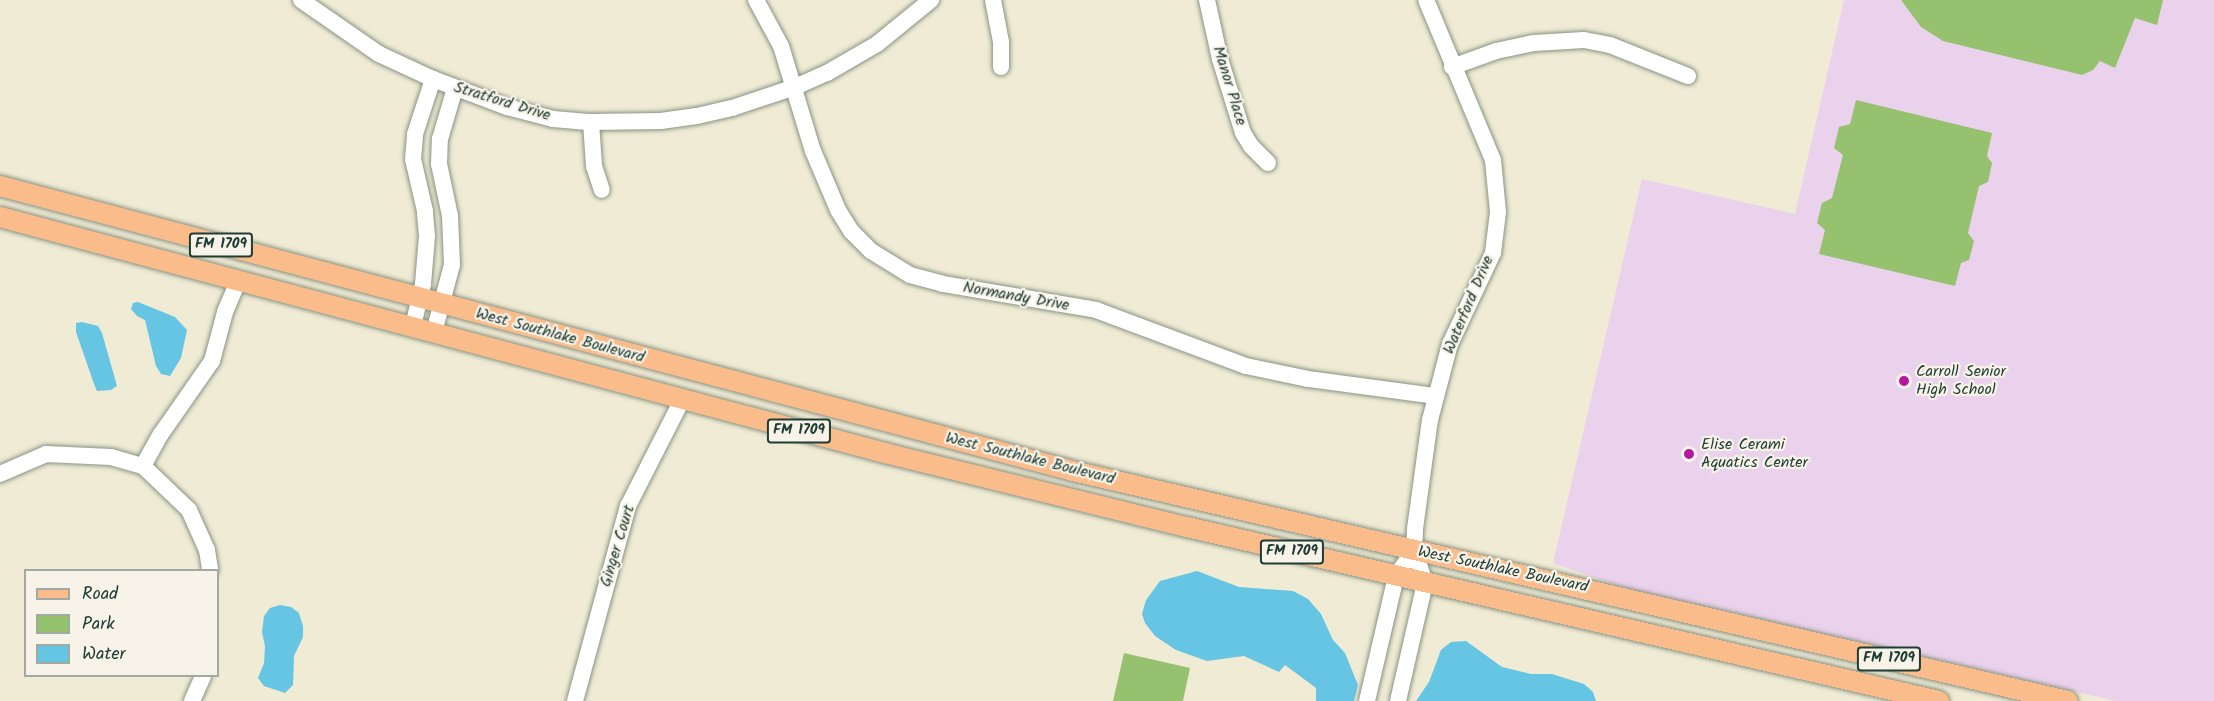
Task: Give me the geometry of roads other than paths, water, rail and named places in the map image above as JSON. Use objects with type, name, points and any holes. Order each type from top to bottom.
[{"type":"main road","name":"West Southlake Boulevard","points":[[0,186],[1073,471],[1414,550],[1577,585],[1709,619],[2068,701]]},
{"type":"main road","name":"West Southlake Boulevard","points":[[0,217],[911,460],[1425,583],[1939,701]]},
{"type":"street","name":"Stratford Drive","points":[[301,0],[379,54],[433,79],[553,119],[591,122],[661,121],[697,116],[732,108],[795,87],[827,73],[877,44],[931,0]]},
{"type":"street","name":"Normandy Drive","points":[[756,0],[781,46],[813,152],[838,210],[852,231],[871,251],[910,275],[943,284],[1096,310],[1246,366],[1308,379],[1436,396]]},
{"type":"street","points":[[993,0],[1001,42],[1001,67]]},
{"type":"street","name":"Manor Place","points":[[1207,0],[1220,59],[1243,133],[1251,146],[1268,163]]},
{"type":"street","name":"Waterford Drive","points":[[1414,550],[1418,490],[1436,396],[1450,344],[1493,253],[1498,212],[1493,160],[1483,132],[1452,67],[1426,0]]},
{"type":"street","points":[[1452,67],[1496,51],[1534,43],[1584,40],[1610,45],[1688,76]]},
{"type":"street","points":[[413,326],[420,299],[427,236],[425,211],[413,159],[414,142],[433,79]]},
{"type":"street","points":[[434,332],[452,265],[452,241],[439,156],[440,139],[455,88]]},
{"type":"street","points":[[591,122],[594,166],[602,190]]},
{"type":"street","points":[[143,466],[161,434],[212,361],[225,312],[238,281]]},
{"type":"street","name":"Ginger Court","points":[[575,701],[628,506],[682,400]]},
{"type":"street","points":[[0,474],[46,454],[111,457],[143,466],[189,510],[207,550],[210,569]]},
{"type":"street","points":[[1367,701],[1396,576],[1414,550]]},
{"type":"street","points":[[1398,701],[1425,583],[1414,550]]},
{"type":"street","points":[[192,701],[202,677]]},
{"type":"water","points":[[138,302],[175,317],[187,330],[181,358],[170,376],[161,374],[156,366],[145,320],[131,309],[133,303]]},
{"type":"water","points":[[82,322],[98,326],[102,333],[117,386],[111,390],[97,391],[94,384],[76,332],[76,323]]},
{"type":"water","points":[[1197,571],[1239,587],[1293,591],[1308,599],[1321,614],[1333,640],[1345,653],[1358,685],[1354,701],[1316,701],[1316,688],[1285,665],[1279,672],[1244,656],[1207,661],[1176,650],[1155,636],[1145,623],[1142,614],[1146,600],[1160,581]]},
{"type":"water","points":[[280,605],[291,607],[299,613],[303,626],[303,637],[294,656],[293,685],[285,693],[264,686],[258,678],[264,663],[265,646],[262,632],[264,616],[270,608]]},
{"type":"water","points":[[1466,641],[1502,667],[1531,674],[1552,674],[1584,684],[1593,692],[1596,701],[1416,701],[1429,682],[1441,650],[1451,642]]},
{"type":"place","name":"Carroll Senior High School","points":[[1904,381]]},
{"type":"place","name":"Elise Cerami Aquatics Center","points":[[1689,454]]}]
